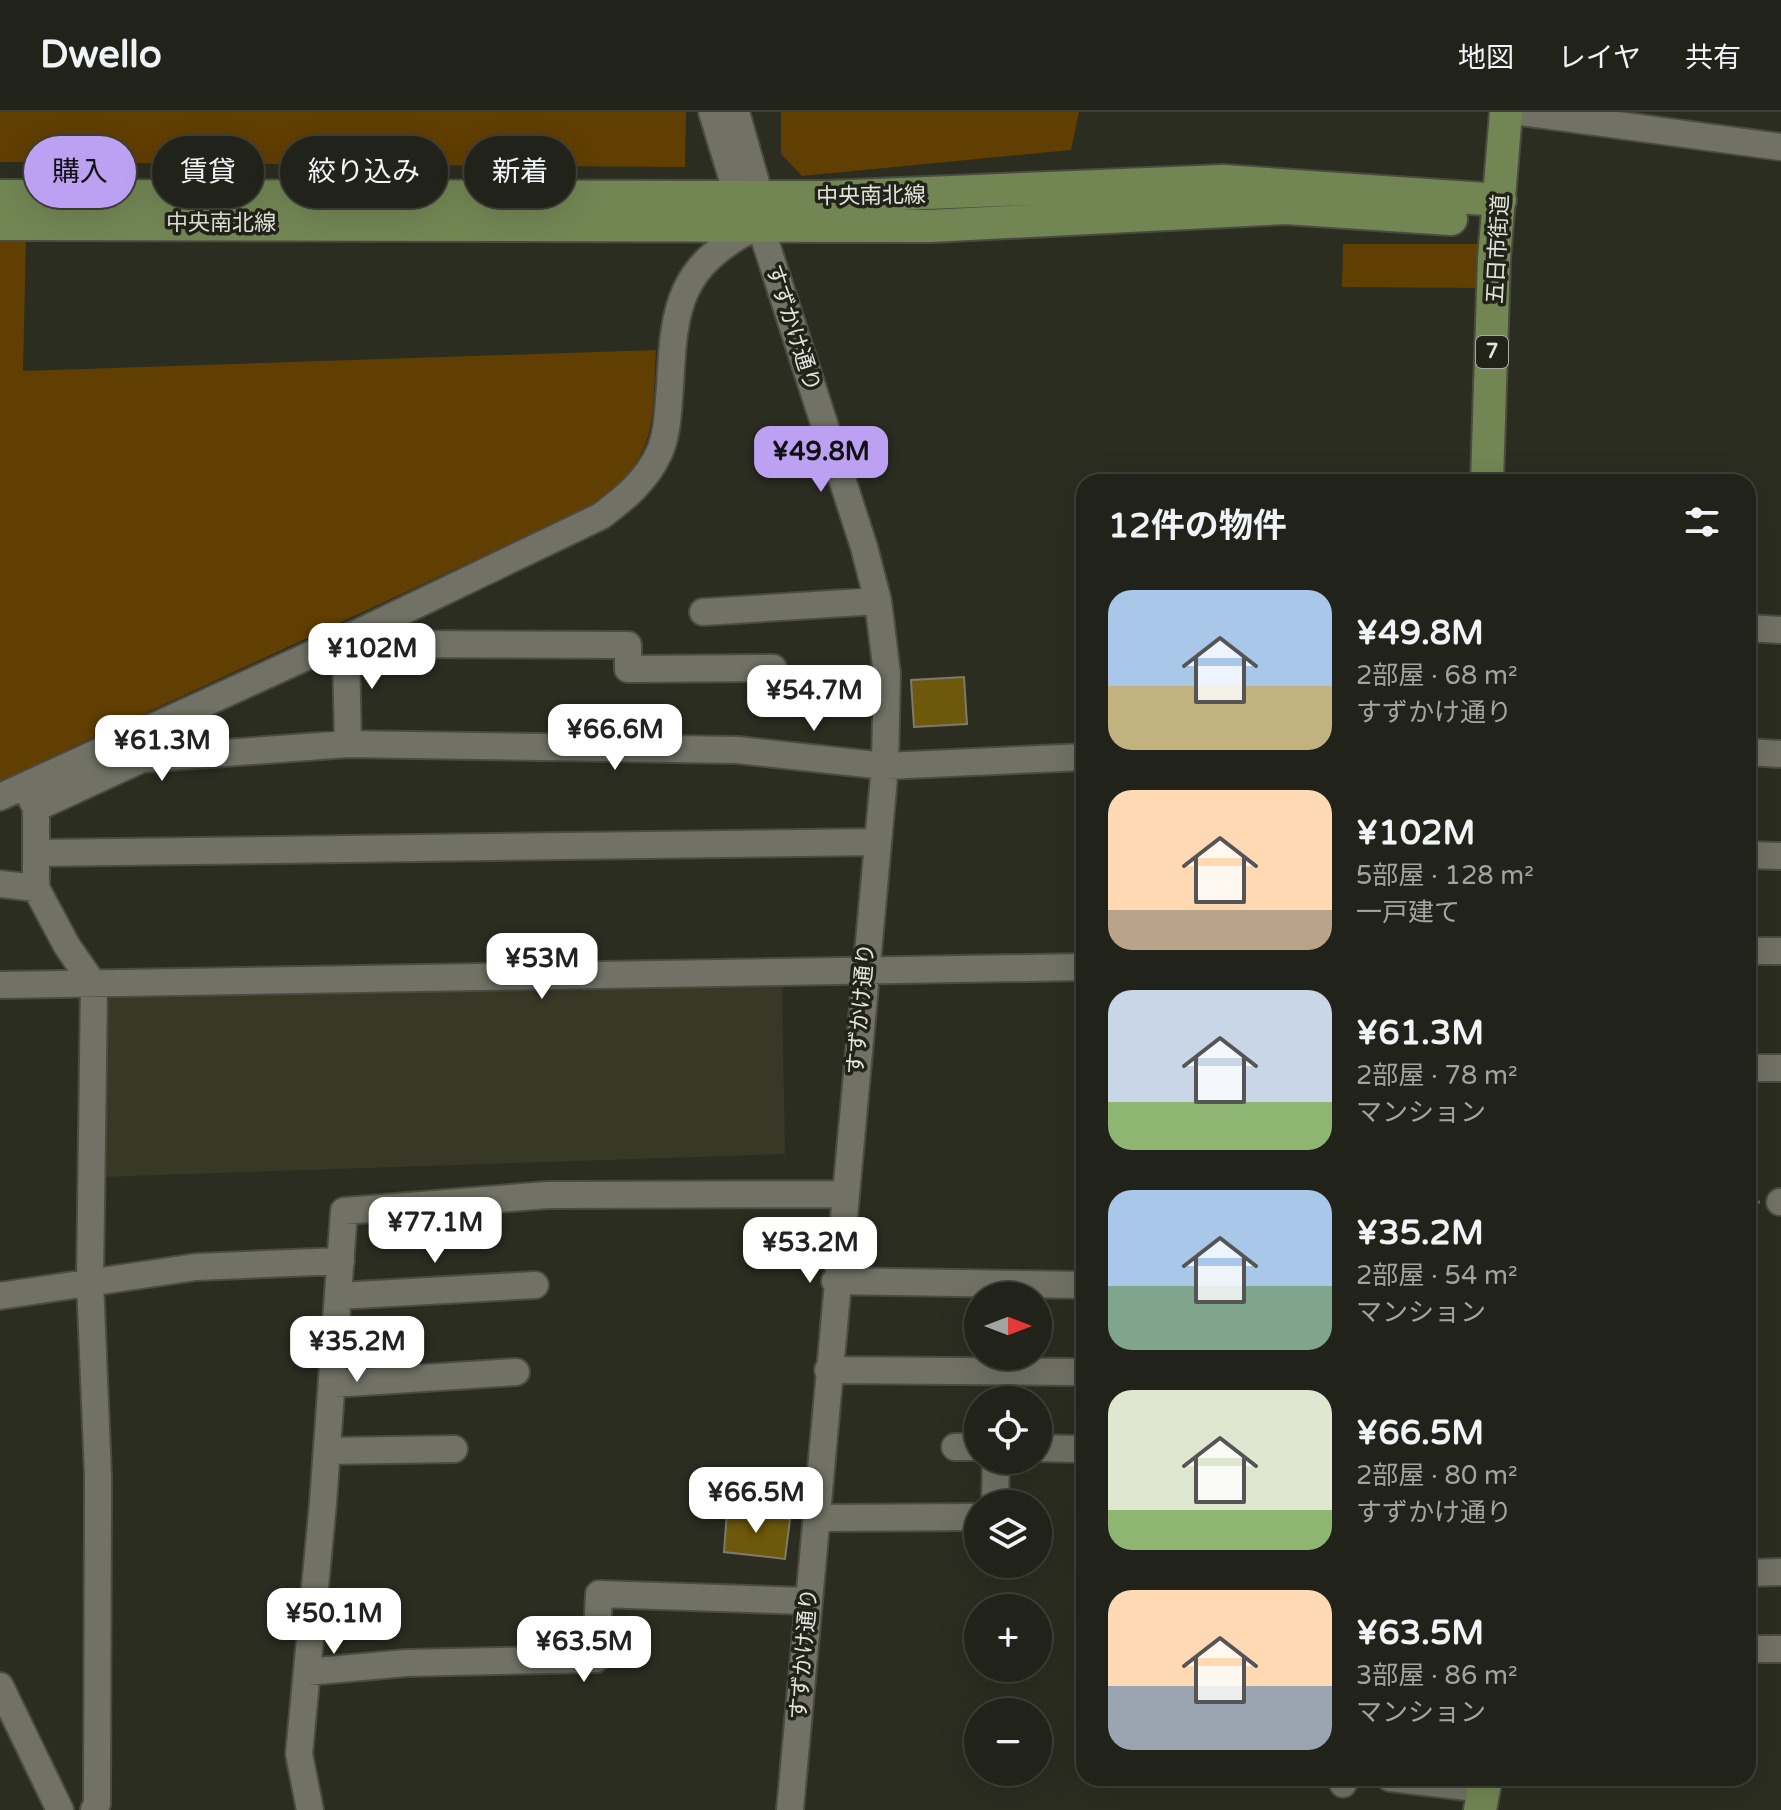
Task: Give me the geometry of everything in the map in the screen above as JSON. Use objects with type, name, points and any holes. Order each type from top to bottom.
[{"type":"main road","name":"五日市街道","points":[[1487,474],[1506,112]]},
{"type":"main road","name":"中央南北線","points":[[0,196],[752,206],[1009,224],[1286,208],[1499,211]]},
{"type":"main road","name":"中央南北線","points":[[0,224],[752,206]]},
{"type":"street","points":[[712,112],[752,206]]},
{"type":"street","points":[[31,797],[345,639],[601,516],[629,496],[647,476],[660,451],[667,427],[673,332],[687,284],[704,260],[726,242],[752,206],[736,112]]},
{"type":"street","points":[[1521,112],[1781,147]]},
{"type":"street","name":"すずかけ通り","points":[[752,206],[864,547],[878,601],[887,674],[885,766],[835,1281],[790,1810]]},
{"type":"street","points":[[703,612],[878,601]]},
{"type":"street","points":[[1756,628],[1781,630]]},
{"type":"street","points":[[345,639],[348,744]]},
{"type":"street","points":[[346,666],[393,644],[613,644],[628,645],[628,669],[773,668]]},
{"type":"street","points":[[0,797],[31,797],[142,759],[348,744],[738,750],[885,766],[1076,757]]},
{"type":"street","points":[[1756,752],[1781,754]]},
{"type":"street","points":[[31,797],[37,853],[36,888],[67,946],[94,985],[90,1281],[98,1476],[97,1804],[94,1810]]},
{"type":"street","points":[[37,853],[877,842]]},
{"type":"street","points":[[1756,855],[1781,856]]},
{"type":"street","points":[[0,884],[36,888]]},
{"type":"street","points":[[1756,951],[1781,951]]},
{"type":"street","points":[[0,985],[1076,967]]},
{"type":"street","points":[[1756,1068],[1781,1068]]},
{"type":"street","points":[[310,1810],[299,1754],[327,1451],[344,1211],[548,1195],[844,1194]]},
{"type":"street","points":[[0,1296],[196,1267],[341,1261]]},
{"type":"street","points":[[835,1281],[964,1289]]},
{"type":"street","points":[[338,1296],[535,1285]]},
{"type":"street","points":[[1052,1287],[1076,1285]]},
{"type":"street","points":[[828,1370],[964,1365]]},
{"type":"street","points":[[1052,1370],[1076,1371]]},
{"type":"street","points":[[332,1384],[516,1372]]},
{"type":"street","points":[[1052,1448],[1076,1449]]},
{"type":"street","points":[[327,1451],[454,1449]]},
{"type":"street","points":[[816,1518],[964,1517]]},
{"type":"street","points":[[1756,1573],[1781,1572]]},
{"type":"street","points":[[307,1672],[406,1663],[596,1659],[599,1594],[808,1601]]},
{"type":"street","points":[[1756,1649],[1781,1649]]},
{"type":"street","points":[[0,1686],[60,1810]]},
{"type":"street","points":[[1443,1786],[1483,1792]]},
{"type":"shaded area","points":[[0,112],[686,112],[685,167],[576,166],[576,136],[464,136],[464,165],[448,165],[448,136],[280,136],[280,164],[264,164],[264,136],[152,136],[152,163],[136,163],[136,136],[24,136],[24,162],[0,162]]},
{"type":"shaded area","points":[[781,112],[1079,112],[1071,150],[802,176],[781,154]]},
{"type":"shaded area","points":[[26,237],[23,371],[656,350],[654,397],[648,435],[633,468],[599,502],[0,781],[0,238]]},
{"type":"shaded area","points":[[1343,244],[1478,244],[1476,288],[1342,287]]},
{"type":"shaded area","points":[[782,981],[785,1154],[101,1177],[105,997],[118,986]]},
{"type":"building","points":[[964,677],[967,724],[914,727],[911,680]]},
{"type":"building","points":[[727,1511],[790,1519],[785,1559],[724,1552]]}]
